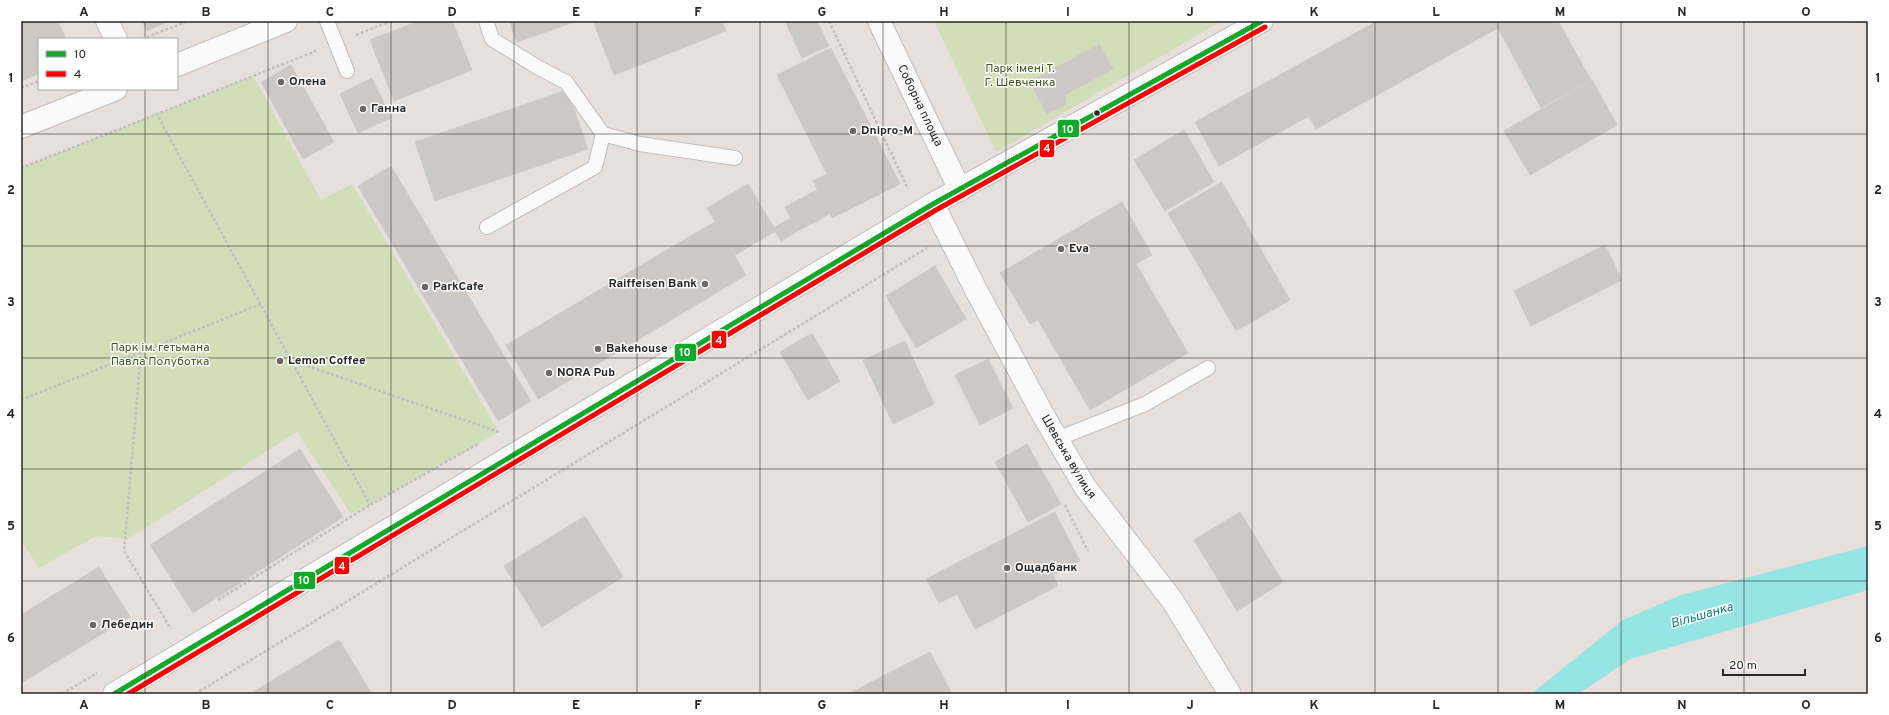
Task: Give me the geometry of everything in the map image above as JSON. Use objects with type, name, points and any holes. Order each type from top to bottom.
[{"type":"main road","points":[[107,21],[116,38]]},
{"type":"main road","points":[[178,65],[286,21]]},
{"type":"main road","name":"Соборна площа","points":[[879,21],[960,190]]},
{"type":"main road","points":[[114,694],[926,209],[1262,21]]},
{"type":"main road","points":[[21,127],[114,90]]},
{"type":"main road","name":"Шевська вулиця","points":[[926,209],[980,297],[1057,439],[1085,487],[1172,600],[1230,694]]},
{"type":"lane","points":[[327,21],[347,71]]},
{"type":"lane","points":[[486,21],[492,39],[539,68],[566,82],[603,134],[640,144],[735,158]]},
{"type":"lane","points":[[487,228],[595,167],[603,134]]},
{"type":"lane","points":[[1057,439],[1145,404],[1208,368]]},
{"type":"path","points":[[145,38],[188,21]]},
{"type":"path","points":[[21,168],[156,113],[391,21]]},
{"type":"path","points":[[829,21],[926,209]]},
{"type":"path","points":[[21,88],[38,81]]},
{"type":"path","points":[[156,113],[370,505]]},
{"type":"path","points":[[195,694],[928,248]]},
{"type":"path","points":[[21,400],[261,304]]},
{"type":"path","points":[[140,352],[124,551],[171,629]]},
{"type":"path","points":[[292,361],[499,432],[493,436]]},
{"type":"path","points":[[217,600],[370,505],[479,444]]},
{"type":"path","points":[[164,633],[178,625]]},
{"type":"path","points":[[62,694],[103,670]]},
{"type":"green space","name":"Парк імені Т. Г. Шевченка","points":[[934,21],[1222,21],[996,152]]},
{"type":"green space","name":"Парк ім. гетьмана Павла Полуботка","points":[[253,76],[321,200],[352,184],[499,432],[351,514],[297,432],[128,539],[96,536],[39,568],[21,541],[21,168]]},
{"type":"water","name":"Вільшанка","points":[[1868,546],[1868,590],[1630,659],[1578,694],[1531,694],[1623,620],[1681,595]]},
{"type":"building","points":[[21,21],[58,21],[66,38],[38,38],[38,74],[21,81]]},
{"type":"building","points":[[142,21],[169,21],[147,31]]},
{"type":"building","points":[[419,21],[452,21],[472,70],[394,101],[370,40]]},
{"type":"building","points":[[509,21],[577,21],[517,42]]},
{"type":"building","points":[[593,21],[722,21],[726,31],[614,75]]},
{"type":"building","points":[[785,21],[817,21],[829,46],[802,58]]},
{"type":"building","points":[[1377,21],[1558,21],[1591,80],[1541,108],[1498,28],[1316,129],[1309,116],[1219,166],[1195,122]]},
{"type":"building","points":[[1868,21],[1868,23],[1851,22]]},
{"type":"building","points":[[1099,44],[1113,69],[1065,95],[1066,104],[1047,114],[1030,82]]},
{"type":"building","points":[[831,48],[900,184],[832,218],[813,181],[827,174],[777,75]]},
{"type":"building","points":[[291,65],[334,142],[303,159],[261,82]]},
{"type":"building","points":[[372,78],[391,118],[358,133],[340,94]]},
{"type":"building","points":[[1592,80],[1617,125],[1530,175],[1504,131]]},
{"type":"building","points":[[567,90],[588,149],[435,201],[415,142]]},
{"type":"building","points":[[1184,130],[1214,182],[1165,211],[1134,160]]},
{"type":"building","points":[[391,166],[531,401],[498,421],[358,186]]},
{"type":"building","points":[[1222,182],[1290,300],[1236,331],[1168,213]]},
{"type":"building","points":[[748,184],[776,231],[735,255],[707,208]]},
{"type":"building","points":[[817,190],[830,214],[798,231],[785,207]]},
{"type":"building","points":[[1122,202],[1152,255],[1136,264],[1188,353],[1090,410],[1038,320],[1030,324],[1000,273]]},
{"type":"building","points":[[791,218],[798,231],[781,241],[773,228]]},
{"type":"building","points":[[715,222],[746,275],[726,287],[694,234]]},
{"type":"building","points":[[694,234],[726,287],[616,353],[584,299]]},
{"type":"building","points":[[1605,245],[1622,280],[1531,326],[1514,291]]},
{"type":"building","points":[[935,266],[966,319],[916,348],[886,296]]},
{"type":"building","points":[[584,299],[616,353],[538,399],[506,345]]},
{"type":"building","points":[[812,333],[840,381],[808,400],[780,352]]},
{"type":"building","points":[[905,341],[934,404],[893,424],[863,360]]},
{"type":"building","points":[[988,359],[1013,408],[980,425],[955,375]]},
{"type":"building","points":[[1027,444],[1061,504],[1028,522],[995,462]]},
{"type":"building","points":[[300,449],[343,517],[193,613],[150,545]]},
{"type":"building","name":"Ощадбанк","points":[[1055,512],[1080,561],[1053,575],[1058,586],[975,629],[957,594],[939,603],[926,579]]},
{"type":"building","points":[[1240,512],[1283,582],[1237,611],[1194,540]]},
{"type":"building","points":[[585,516],[623,577],[542,627],[504,566]]},
{"type":"building","points":[[99,567],[130,617],[21,683],[21,615]]},
{"type":"building","points":[[339,640],[372,694],[250,694]]},
{"type":"building","points":[[930,652],[952,694],[848,694]]},
{"type":"transit line","name":"10","points":[[114,694],[933,204],[1262,21]]},
{"type":"transit line","name":"4","points":[[128,694],[936,210],[1265,27]]},
{"type":"place","name":"Олена","points":[[281,82]]},
{"type":"place","name":"Ганна","points":[[363,109]]},
{"type":"place","name":"Dnipro-M","points":[[853,131]]},
{"type":"place","name":"Eva","points":[[1061,249]]},
{"type":"place","name":"Raiffeisen Bank","points":[[705,284]]},
{"type":"place","name":"ParkCafe","points":[[425,287]]},
{"type":"place","name":"Bakehouse","points":[[598,349]]},
{"type":"place","name":"Lemon Coffee","points":[[280,361]]},
{"type":"place","name":"NORA Pub","points":[[549,373]]},
{"type":"place","name":"Ощадбанк","points":[[1007,568]]},
{"type":"place","name":"Лебедин","points":[[93,625]]}]
